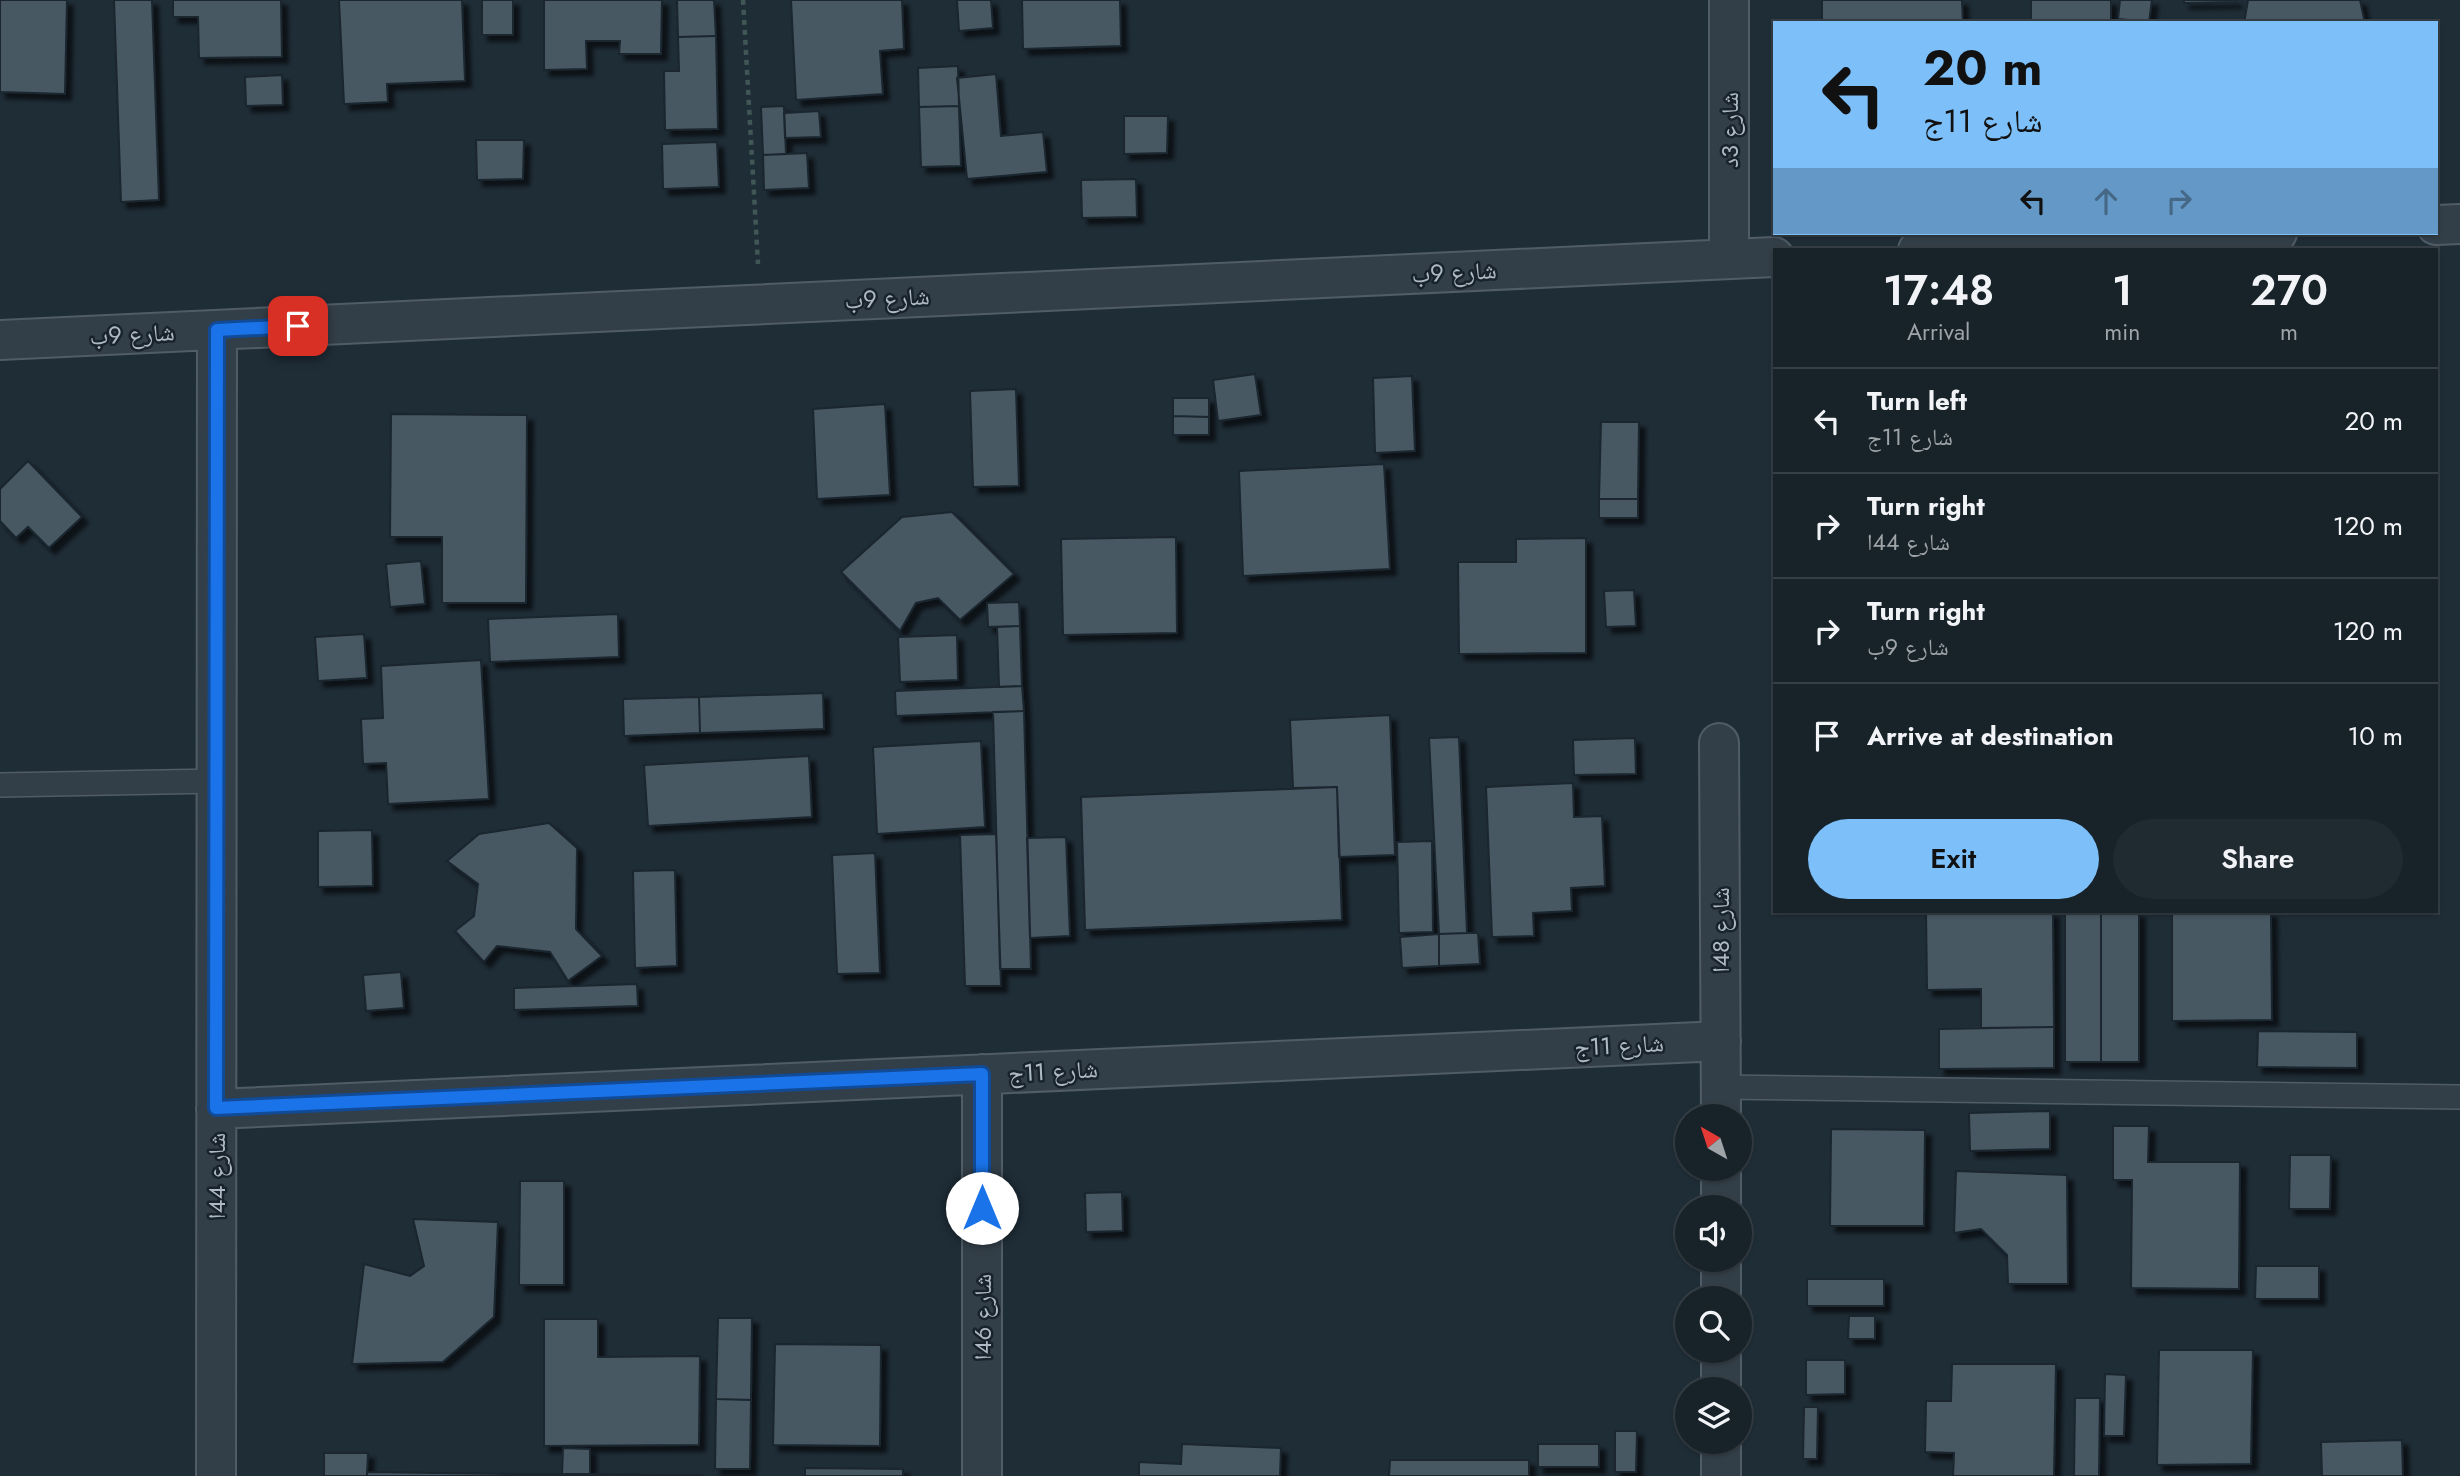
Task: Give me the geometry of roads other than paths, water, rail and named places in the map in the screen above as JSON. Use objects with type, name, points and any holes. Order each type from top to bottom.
[{"type":"street","name":"شارع 3د","points":[[1729,0],[1729,260]]},
{"type":"street","points":[[2438,225],[2460,224]]},
{"type":"street","points":[[1960,248],[2235,235]]},
{"type":"street","name":"شارع 9ب","points":[[0,341],[1773,257]]},
{"type":"street","name":"شارع 44ا","points":[[216,1476],[217,330]]},
{"type":"street","name":"شارع 48ا","points":[[1719,743],[1721,1102]]},
{"type":"street","name":"شارع 11ج","points":[[216,1108],[1721,1041]]},
{"type":"street","name":"شارع 46ا","points":[[982,1074],[982,1476]]},
{"type":"street","points":[[1720,1454],[1720,1476]]},
{"type":"lane","points":[[0,785],[217,781]]},
{"type":"lane","points":[[1721,1102],[2460,1097]]}]
